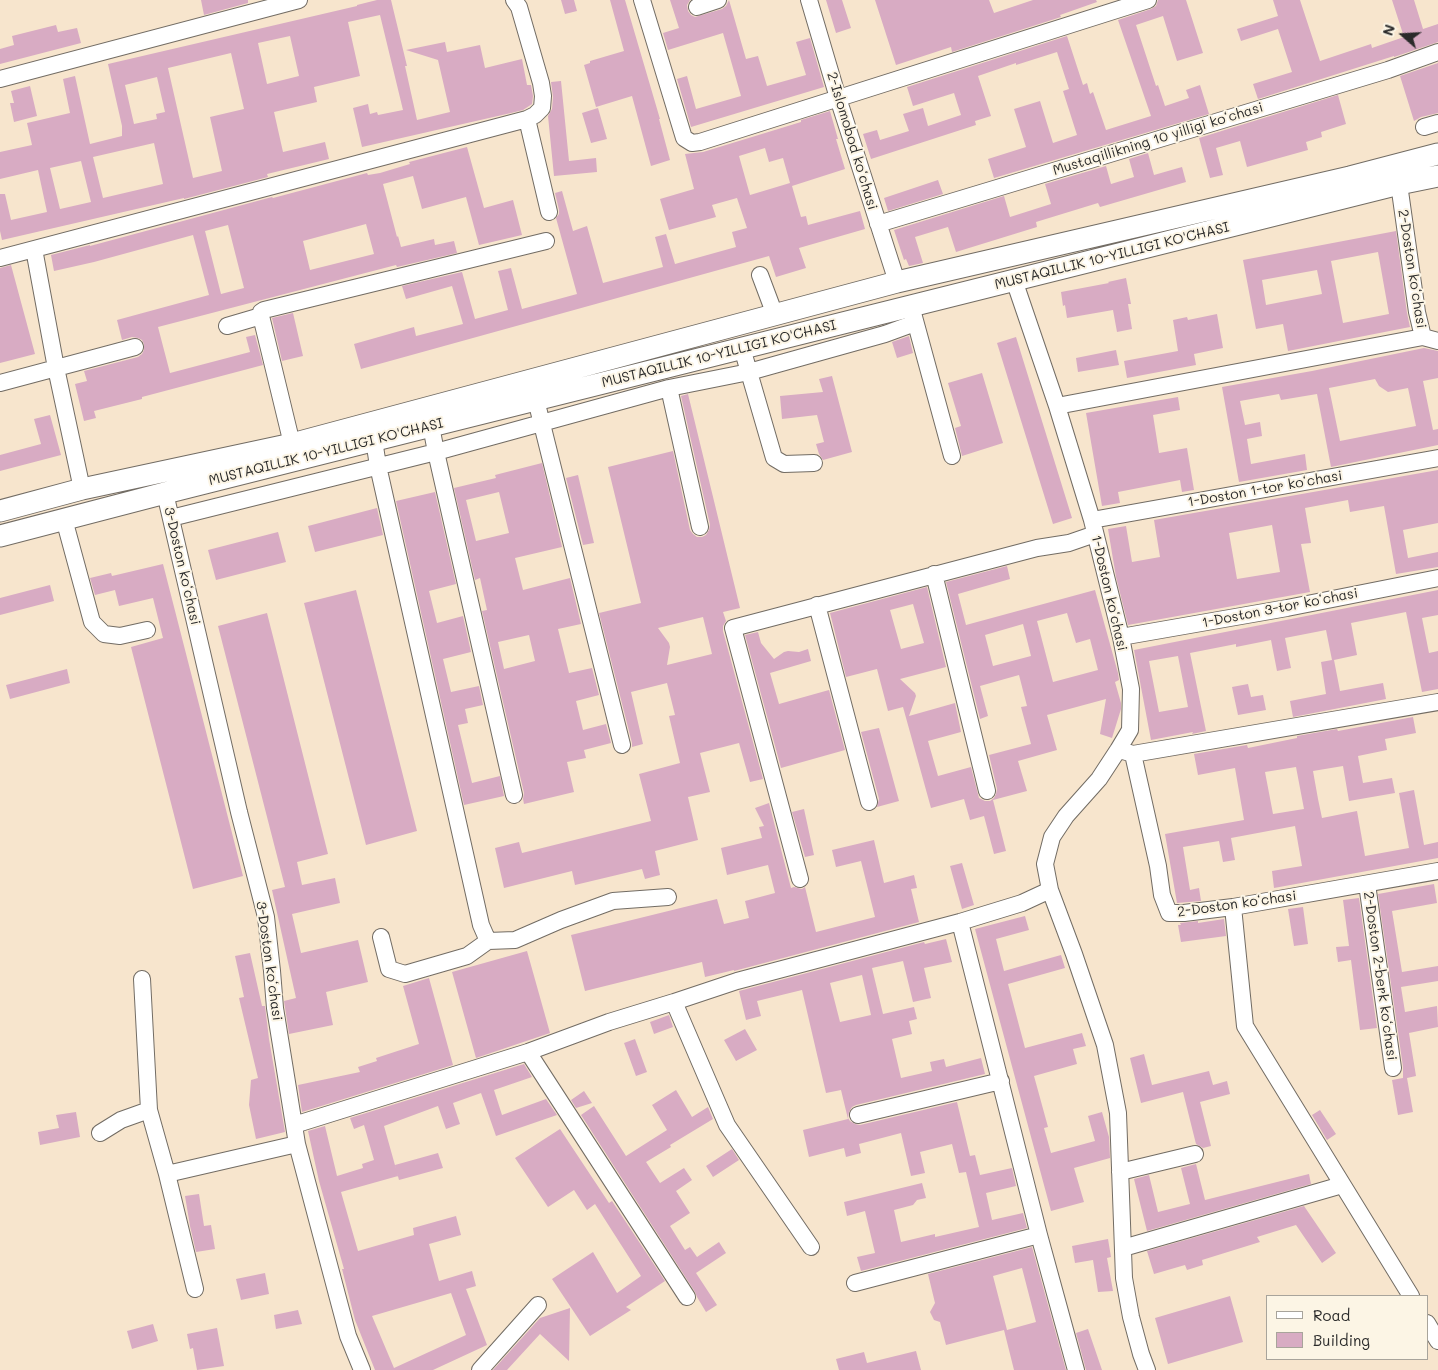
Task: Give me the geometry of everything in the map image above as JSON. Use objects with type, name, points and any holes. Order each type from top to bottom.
[{"type":"main road","name":"MUSTAQILLIK 10-YILLIGI KO'CHASI","points":[[0,510],[82,489],[292,444],[897,282],[1112,233],[1438,154]]},
{"type":"main road","points":[[1399,184],[1404,163]]},
{"type":"main road","name":"MUSTAQILLIK 10-YILLIGI KO'CHASI","points":[[0,536],[165,492],[742,348],[913,314],[1014,280],[1399,184],[1438,176]]},
{"type":"street","points":[[0,79],[277,2],[299,0]]},
{"type":"street","points":[[0,258],[527,119],[535,115],[542,108],[541,83],[519,7],[514,0]]},
{"type":"street","points":[[642,0],[684,138],[692,143],[1148,0]]},
{"type":"street","points":[[697,6],[718,0]]},
{"type":"street","name":"2-Islomobod koʻchasi","points":[[809,0],[838,98],[897,282]]},
{"type":"street","name":"Mustaqillikning 10 yilligi koʻchasi","points":[[878,224],[1388,70],[1438,52]]},
{"type":"street","points":[[527,119],[549,212]]},
{"type":"street","name":"2-Doston koʻchasi","points":[[1399,184],[1417,312],[1430,339]]},
{"type":"street","points":[[292,444],[261,312],[546,241]]},
{"type":"street","points":[[34,249],[56,368],[82,489]]},
{"type":"street","points":[[760,275],[775,315]]},
{"type":"street","name":"1-Doston koʻchasi","points":[[1014,280],[1057,406],[1094,527],[1121,637],[1131,688],[1130,730],[1126,752],[1066,816],[1052,837],[1045,864],[1050,890],[1105,1045],[1118,1113],[1124,1278],[1131,1317],[1147,1370]]},
{"type":"street","points":[[171,518],[436,452],[669,388],[749,372],[885,334],[913,314],[952,456]]},
{"type":"street","points":[[227,326],[261,316]]},
{"type":"street","points":[[1057,406],[1430,339]]},
{"type":"street","points":[[0,383],[135,348]]},
{"type":"street","points":[[742,348],[774,458],[784,464],[814,463]]},
{"type":"street","points":[[669,388],[700,527]]},
{"type":"street","points":[[536,400],[622,745]]},
{"type":"street","points":[[431,426],[514,795]]},
{"type":"street","points":[[374,440],[378,466],[481,925],[488,941]]},
{"type":"street","name":"1-Doston 1-tor koʻchasi","points":[[800,879],[733,628],[934,574],[1037,548],[1069,543],[1094,527],[1438,458]]},
{"type":"street","name":"3-Doston koʻchasi","points":[[165,492],[239,812],[266,917],[275,1008],[297,1144],[348,1336],[362,1370]]},
{"type":"street","points":[[64,520],[92,622],[104,634],[120,636],[147,630]]},
{"type":"street","points":[[934,574],[987,791]]},
{"type":"street","name":"1-Doston 3-tor koʻchasi","points":[[1121,637],[1287,608],[1438,578]]},
{"type":"street","points":[[817,605],[869,802]]},
{"type":"street","points":[[1126,752],[1438,702]]},
{"type":"street","name":"2-Doston koʻchasi","points":[[1126,752],[1158,866],[1162,895],[1169,914],[1233,907],[1438,871]]},
{"type":"street","name":"2-Doston 2-berk koʻchasi","points":[[1366,884],[1393,1068]]},
{"type":"street","points":[[294,1125],[528,1052],[609,1022],[736,981],[960,922],[1022,903],[1050,890]]},
{"type":"street","points":[[381,937],[389,969],[406,974],[467,956],[488,941],[515,940],[561,920],[613,901],[668,897]]},
{"type":"street","points":[[1233,907],[1245,1026],[1410,1295]]},
{"type":"street","points":[[960,922],[1039,1236],[1076,1370]]},
{"type":"street","points":[[142,978],[149,1110],[167,1174],[195,1289]]},
{"type":"street","points":[[674,1002],[727,1125],[811,1247]]},
{"type":"street","points":[[528,1052],[687,1297]]},
{"type":"street","points":[[858,1115],[1001,1081]]},
{"type":"street","points":[[100,1133],[121,1120],[149,1110]]},
{"type":"street","points":[[167,1174],[297,1144]]},
{"type":"street","points":[[1120,1172],[1195,1154]]},
{"type":"street","points":[[1123,1248],[1342,1185]]},
{"type":"street","points":[[855,1282],[1039,1236]]},
{"type":"street","points":[[480,1370],[538,1305]]},
{"type":"street","points":[[1428,1325],[1438,1341]]},
{"type":"building","points":[[201,0],[248,0],[248,3],[204,15]]},
{"type":"building","points":[[377,0],[391,0],[407,66],[405,66],[417,120],[450,112],[438,60],[406,50],[445,42],[447,52],[480,45],[485,68],[522,59],[527,85],[531,85],[532,104],[523,110],[362,147],[353,108],[368,104],[370,114],[377,112],[378,115],[403,110],[380,15],[348,22],[360,76],[314,87],[317,102],[274,112],[283,152],[325,142],[329,159],[267,174],[268,177],[184,199],[2,240],[0,231],[0,194],[5,194],[11,220],[47,212],[38,170],[0,179],[0,152],[32,145],[27,123],[70,113],[63,79],[75,76],[90,144],[122,136],[122,126],[108,64]],"holes":[[[290,36],[299,76],[267,84],[258,43]],[[231,53],[244,109],[210,117],[222,171],[193,178],[168,68]],[[157,77],[165,112],[156,114],[157,119],[134,124],[125,85]],[[154,143],[163,184],[103,198],[93,157]],[[81,161],[91,202],[60,209],[50,168]]]},
{"type":"building","points":[[561,0],[574,0],[577,11],[565,14]]},
{"type":"building","points":[[610,0],[625,0],[660,119],[670,160],[651,166],[632,96],[596,107],[584,65],[590,63],[590,61],[624,51]]},
{"type":"building","points":[[670,0],[690,0],[687,5],[688,11],[695,17],[722,9],[729,0],[746,59],[758,56],[767,86],[806,75],[796,42],[810,38],[824,87],[691,127],[677,79],[687,76],[696,109],[741,96],[723,33],[668,50],[663,33],[679,28]]},
{"type":"building","points":[[826,0],[842,0],[851,28],[836,33]]},
{"type":"building","points":[[875,0],[989,0],[994,13],[1033,0],[1096,0],[1097,2],[1060,15],[1061,17],[952,52],[951,47],[896,65]]},
{"type":"building","points":[[1158,0],[1186,0],[1203,53],[1177,61],[1163,16],[1136,25],[1156,86],[1158,85],[1165,106],[1189,98],[1186,90],[1200,85],[1209,114],[994,178],[988,159],[1026,147],[1014,109],[1040,101],[1053,143],[1077,135],[1063,91],[1069,89],[1057,52],[978,76],[991,116],[975,121],[976,125],[871,159],[863,134],[877,130],[880,140],[909,131],[903,114],[923,108],[928,126],[961,115],[954,93],[913,106],[907,87],[1067,36],[1083,85],[1087,83],[1090,94],[1093,92],[1106,130],[1151,116],[1118,20],[1151,9],[1156,6]]},
{"type":"building","points":[[1273,0],[1300,0],[1320,61],[1371,44],[1372,48],[1404,37],[1392,0],[1414,0],[1423,29],[1438,24],[1438,42],[1258,99],[1253,84],[1292,72],[1278,29],[1241,41],[1237,29],[1278,16]]},
{"type":"building","points":[[56,25],[58,32],[77,28],[81,43],[0,64],[0,49],[14,45],[12,36]]},
{"type":"building","points":[[1438,63],[1438,113],[1421,117],[1414,121],[1400,76]]},
{"type":"building","points":[[561,81],[569,161],[596,158],[597,172],[554,176],[548,116],[552,109],[551,82]]},
{"type":"building","points":[[30,86],[37,116],[14,122],[10,103],[14,103],[11,91]]},
{"type":"building","points":[[1338,95],[1346,124],[1321,132],[1322,137],[1306,142],[1308,150],[1247,167],[1240,141],[1216,148],[1223,175],[1210,178],[1199,138]]},
{"type":"building","points":[[598,108],[607,139],[591,143],[582,113]]},
{"type":"building","points":[[830,111],[845,169],[792,186],[801,217],[806,216],[808,225],[860,211],[865,229],[799,248],[806,268],[776,277],[769,256],[361,369],[354,344],[414,327],[416,336],[463,324],[452,286],[406,299],[402,286],[462,272],[475,319],[508,310],[498,271],[511,268],[522,309],[577,294],[556,218],[559,210],[555,193],[562,191],[573,231],[587,226],[603,283],[663,267],[655,237],[666,234],[675,264],[736,247],[732,232],[747,228],[737,198],[712,205],[716,217],[669,230],[660,199],[694,189],[685,154],[703,152],[801,122],[801,120]],"holes":[[[765,148],[769,162],[783,158],[790,183],[750,195],[739,156]]]},
{"type":"building","points":[[467,147],[484,208],[513,200],[522,235],[479,245],[466,197],[422,209],[413,176],[383,184],[401,247],[434,239],[435,245],[454,241],[457,253],[397,267],[396,265],[158,327],[170,373],[250,352],[246,337],[255,335],[263,365],[94,411],[96,418],[84,421],[75,384],[87,381],[84,371],[138,357],[144,350],[142,340],[138,338],[132,337],[122,340],[117,320],[209,295],[193,235],[54,271],[51,255],[367,173],[368,175],[380,173],[410,164],[409,162]],"holes":[[[366,224],[374,254],[310,270],[303,241]],[[228,225],[244,288],[221,294],[205,231]]]},
{"type":"building","points":[[1148,153],[1154,175],[1182,167],[1186,182],[1100,207],[1098,203],[1036,222],[1037,227],[956,252],[948,227],[915,237],[923,263],[909,266],[906,259],[904,260],[894,230],[1004,196],[1010,217],[1051,204],[1045,184],[1106,166],[1111,184],[1134,177],[1129,159]]},
{"type":"building","points":[[938,180],[943,194],[888,211],[884,198]]},
{"type":"building","points":[[1396,231],[1410,327],[1288,351],[1283,324],[1256,329],[1243,260]],"holes":[[[1378,252],[1389,314],[1343,323],[1331,261]],[[1317,270],[1322,294],[1266,305],[1262,280]]]},
{"type":"building","points":[[11,265],[35,354],[0,363],[0,268]]},
{"type":"building","points":[[1126,278],[1131,304],[1128,304],[1132,329],[1117,332],[1113,310],[1067,318],[1061,292]]},
{"type":"building","points":[[293,313],[303,356],[282,361],[272,318]]},
{"type":"building","points":[[1217,314],[1223,348],[1194,354],[1196,365],[1127,378],[1124,361],[1178,351],[1173,320],[1187,317],[1188,320]]},
{"type":"building","points":[[909,336],[913,353],[897,358],[892,342]]},
{"type":"building","points":[[1016,337],[1072,518],[1053,524],[997,343]]},
{"type":"building","points":[[1424,348],[1438,351],[1438,378],[1423,381],[1433,430],[1438,429],[1438,445],[1331,467],[1317,394],[1281,400],[1279,394],[1240,401],[1245,425],[1260,422],[1262,436],[1247,439],[1251,464],[1305,454],[1307,470],[1239,482],[1222,387]],"holes":[[[1375,379],[1379,386],[1388,392],[1408,388],[1416,426],[1340,441],[1329,388]]]},
{"type":"building","points":[[1116,350],[1119,365],[1078,372],[1076,358]]},
{"type":"building","points":[[982,373],[1003,443],[962,456],[955,428],[961,426],[948,383]]},
{"type":"building","points":[[832,376],[852,452],[823,460],[816,444],[824,442],[817,415],[782,419],[780,396],[823,392],[819,379]]},
{"type":"building","points":[[688,394],[740,608],[723,612],[726,621],[723,631],[763,779],[750,782],[739,743],[700,753],[710,792],[688,797],[698,840],[655,851],[660,875],[645,879],[642,869],[575,885],[572,871],[504,888],[495,848],[519,842],[522,853],[651,821],[639,774],[680,763],[669,716],[675,715],[667,683],[631,692],[643,744],[632,747],[599,613],[641,603],[608,467],[673,451],[690,530],[697,537],[702,537],[709,530],[710,525],[681,396]],"holes":[[[703,617],[712,654],[667,665],[670,647],[658,628]]]},
{"type":"building","points":[[1178,397],[1180,410],[1153,415],[1159,453],[1187,448],[1194,490],[1182,492],[1180,480],[1118,492],[1120,503],[1102,506],[1086,413]]},
{"type":"building","points":[[50,415],[61,455],[0,471],[0,455],[41,444],[34,419]]},
{"type":"building","points":[[542,463],[562,547],[515,558],[523,590],[570,578],[581,624],[558,629],[569,673],[592,668],[599,695],[576,701],[583,730],[606,724],[611,743],[584,750],[586,758],[567,762],[574,792],[524,804],[524,793],[482,611],[487,610],[480,578],[475,580],[454,488],[496,478],[495,475]],"holes":[[[499,492],[509,533],[476,541],[466,500]],[[529,635],[535,661],[504,669],[498,642]]]},
{"type":"building","points":[[1438,470],[1438,523],[1403,530],[1408,558],[1438,552],[1438,567],[1396,574],[1384,506],[1350,512],[1348,500],[1305,508],[1311,543],[1301,544],[1310,592],[1128,625],[1116,577],[1108,529],[1126,526],[1132,562],[1160,557],[1154,520]],"holes":[[[1272,525],[1280,572],[1237,579],[1229,533]]]},
{"type":"building","points":[[578,475],[594,543],[583,545],[566,478]]},
{"type":"building","points":[[435,492],[456,584],[429,591],[437,623],[463,616],[471,652],[443,659],[451,692],[479,686],[483,705],[465,709],[468,723],[458,725],[472,783],[500,776],[504,796],[464,805],[396,501]]},
{"type":"building","points":[[377,508],[383,535],[315,552],[308,526]]},
{"type":"building","points":[[278,532],[286,562],[216,580],[208,550]]},
{"type":"building","points":[[163,564],[243,876],[193,889],[131,647],[163,638],[153,598],[119,606],[115,590],[95,595],[90,578],[111,573],[112,576]]},
{"type":"building","points":[[1007,566],[1010,579],[958,594],[966,625],[1095,590],[1118,673],[1119,680],[1115,682],[1121,709],[1112,738],[1100,734],[1106,699],[1047,715],[1057,750],[1018,761],[1027,791],[993,800],[1006,851],[994,854],[984,816],[970,820],[964,799],[931,808],[903,707],[888,711],[877,669],[846,677],[830,613],[927,587],[946,667],[900,679],[916,696],[909,716],[955,703],[961,732],[928,741],[938,776],[971,767],[979,798],[990,801],[994,798],[997,789],[989,755],[1031,744],[1021,707],[1027,706],[1019,675],[980,686],[988,716],[980,719],[946,582]],"holes":[[[913,604],[924,643],[901,649],[890,610]],[[1067,613],[1076,643],[1090,639],[1098,670],[1053,682],[1037,621]],[[1023,624],[1031,656],[993,666],[985,635]]]},
{"type":"building","points":[[50,585],[54,601],[0,615],[0,598]]},
{"type":"building","points":[[356,590],[417,831],[366,845],[304,603]]},
{"type":"building","points":[[1438,590],[1438,615],[1422,618],[1429,653],[1438,651],[1438,689],[1422,692],[1406,612],[1351,623],[1357,655],[1334,660],[1340,691],[1383,683],[1386,699],[1293,717],[1290,701],[1326,694],[1321,662],[1332,660],[1326,630],[1285,638],[1291,668],[1277,671],[1271,640],[1236,647],[1236,644],[1190,653],[1206,731],[1151,740],[1134,650]],"holes":[[[1178,656],[1188,707],[1159,712],[1149,661]]]},
{"type":"building","points":[[267,613],[328,854],[297,862],[302,885],[335,878],[340,903],[292,914],[301,953],[358,940],[368,982],[326,992],[333,1025],[289,1034],[284,1001],[296,998],[272,890],[285,887],[218,626]]},
{"type":"building","points":[[758,632],[761,643],[774,659],[784,652],[799,652],[808,649],[811,661],[770,673],[779,704],[829,690],[845,750],[781,768],[745,635]]},
{"type":"building","points":[[67,669],[70,683],[10,699],[6,685]]},
{"type":"building","points":[[1248,684],[1251,697],[1263,695],[1266,710],[1238,715],[1232,687]]},
{"type":"building","points":[[1413,717],[1416,733],[1385,739],[1387,750],[1358,756],[1363,783],[1392,778],[1395,793],[1349,801],[1343,766],[1313,771],[1322,818],[1357,811],[1365,856],[1409,848],[1399,793],[1414,790],[1424,845],[1438,842],[1438,858],[1274,888],[1272,871],[1302,866],[1295,826],[1231,838],[1235,860],[1223,862],[1219,841],[1183,847],[1190,890],[1199,888],[1201,901],[1177,903],[1165,834],[1244,820],[1235,768],[1198,775],[1194,754],[1247,745],[1248,748],[1297,738],[1297,736],[1337,729],[1338,731]],"holes":[[[1296,767],[1304,809],[1273,814],[1265,772]]]},
{"type":"building","points":[[879,728],[899,801],[877,807],[879,799],[861,732]]},
{"type":"building","points":[[769,803],[791,888],[802,889],[805,887],[816,932],[875,917],[861,861],[836,867],[832,850],[874,840],[884,883],[914,875],[917,888],[911,889],[919,922],[705,977],[702,962],[585,991],[571,935],[717,899],[724,924],[749,918],[745,901],[775,893],[768,865],[727,875],[721,848],[762,838],[759,827],[764,826],[755,808]]},
{"type":"building","points":[[804,809],[814,855],[805,857],[792,812]]},
{"type":"building","points":[[962,863],[974,905],[962,909],[950,866]]},
{"type":"building","points":[[1434,884],[1437,903],[1392,911],[1402,972],[1438,966],[1438,981],[1401,987],[1405,1012],[1437,1006],[1438,1027],[1409,1033],[1416,1076],[1407,1078],[1413,1112],[1398,1115],[1392,1080],[1403,1078],[1403,1067],[1378,894]]},
{"type":"building","points":[[1359,898],[1377,1028],[1360,1030],[1351,960],[1338,962],[1336,947],[1349,946],[1343,900]]},
{"type":"building","points":[[1303,907],[1308,944],[1294,946],[1288,909]]},
{"type":"building","points":[[1025,916],[1029,930],[996,939],[1004,971],[1061,955],[1065,968],[1008,984],[1025,1048],[1082,1033],[1086,1046],[1073,1049],[1077,1064],[1034,1076],[1048,1127],[1044,1128],[1051,1153],[1095,1141],[1088,1116],[1102,1112],[1109,1137],[1110,1158],[1074,1168],[1084,1202],[1051,1211],[975,929]]},
{"type":"building","points":[[1224,919],[1226,936],[1181,942],[1178,925],[1181,925],[1180,923],[1198,921],[1198,923]]},
{"type":"building","points":[[946,939],[952,962],[924,968],[931,998],[913,1002],[903,961],[872,968],[883,1014],[914,1007],[917,1019],[909,1021],[912,1034],[892,1039],[901,1078],[932,1071],[930,1062],[944,1059],[946,1067],[981,1058],[985,1074],[856,1105],[852,1107],[848,1118],[855,1124],[860,1125],[957,1102],[970,1156],[975,1155],[980,1175],[1012,1168],[1016,1186],[986,1193],[992,1220],[1023,1213],[1027,1228],[861,1271],[857,1257],[875,1253],[865,1211],[847,1216],[844,1202],[922,1183],[926,1198],[917,1200],[913,1205],[894,1210],[901,1242],[935,1234],[935,1237],[979,1227],[966,1172],[959,1173],[952,1144],[920,1152],[925,1173],[911,1176],[901,1133],[859,1144],[861,1153],[846,1157],[844,1148],[809,1157],[803,1130],[848,1119],[841,1090],[826,1093],[802,990],[757,1001],[761,1016],[746,1020],[739,991],[924,942],[925,944]],"holes":[[[862,975],[871,1015],[840,1022],[830,983]]]},
{"type":"building","points":[[527,951],[550,1033],[476,1058],[452,972]]},
{"type":"building","points":[[250,953],[262,1006],[265,1006],[285,1132],[256,1139],[249,1105],[251,1080],[258,1078],[239,998],[244,997],[235,956]]},
{"type":"building","points":[[429,978],[453,1065],[302,1112],[298,1085],[360,1072],[358,1067],[377,1061],[376,1058],[419,1044],[403,986]]},
{"type":"building","points":[[669,1015],[673,1027],[654,1034],[650,1022]]},
{"type":"building","points":[[745,1029],[757,1050],[736,1061],[724,1040]]},
{"type":"building","points":[[635,1039],[647,1072],[636,1076],[624,1043]]},
{"type":"building","points":[[1144,1054],[1152,1085],[1209,1071],[1213,1085],[1227,1081],[1230,1094],[1200,1102],[1211,1146],[1203,1148],[1196,1144],[1183,1092],[1141,1103],[1130,1058]]},
{"type":"building","points":[[524,1064],[532,1077],[494,1090],[502,1115],[546,1099],[557,1115],[496,1136],[481,1093],[453,1103],[460,1124],[446,1129],[438,1106],[384,1126],[398,1176],[341,1192],[358,1251],[414,1235],[413,1228],[456,1216],[461,1235],[429,1244],[439,1281],[472,1271],[476,1286],[466,1289],[487,1345],[433,1370],[375,1370],[355,1320],[342,1269],[344,1269],[319,1181],[308,1131],[325,1126],[337,1176],[363,1168],[362,1164],[374,1160],[364,1125],[354,1129],[350,1118]],"holes":[[[451,1293],[466,1335],[394,1368],[372,1316]]]},
{"type":"building","points":[[676,1090],[692,1117],[708,1107],[713,1119],[646,1162],[660,1183],[684,1168],[692,1180],[676,1191],[690,1213],[670,1226],[685,1250],[690,1247],[697,1257],[719,1242],[726,1253],[696,1273],[717,1305],[706,1312],[581,1115],[594,1106],[626,1156],[667,1130],[652,1105]]},
{"type":"building","points":[[584,1091],[592,1103],[576,1108],[571,1100]]},
{"type":"building","points":[[1320,1110],[1336,1134],[1327,1140],[1312,1115]]},
{"type":"building","points":[[76,1112],[80,1137],[40,1145],[38,1132],[59,1128],[56,1115]]},
{"type":"building","points":[[560,1129],[609,1203],[612,1201],[665,1281],[626,1307],[631,1310],[590,1336],[552,1279],[593,1252],[617,1293],[641,1276],[595,1204],[587,1210],[574,1190],[548,1207],[515,1158]]},
{"type":"building","points":[[732,1149],[739,1160],[713,1177],[706,1166]]},
{"type":"building","points":[[438,1153],[443,1168],[399,1180],[395,1165]]},
{"type":"building","points":[[1196,1164],[1205,1200],[1309,1174],[1311,1184],[1147,1231],[1134,1179],[1149,1175],[1158,1212],[1190,1204],[1181,1168]]},
{"type":"building","points":[[199,1194],[204,1226],[211,1225],[215,1249],[196,1252],[185,1196]]},
{"type":"building","points":[[1304,1206],[1336,1253],[1322,1263],[1296,1225],[1257,1237],[1260,1242],[1202,1260],[1203,1265],[1187,1270],[1185,1265],[1154,1274],[1147,1251]]},
{"type":"building","points":[[1108,1239],[1111,1257],[1107,1258],[1113,1291],[1098,1292],[1093,1260],[1075,1263],[1072,1246]]},
{"type":"building","points":[[1032,1247],[1066,1370],[1014,1370],[1004,1330],[946,1345],[940,1322],[934,1320],[930,1312],[935,1303],[928,1274]],"holes":[[[1022,1268],[1036,1322],[1007,1330],[993,1276]]]},
{"type":"building","points":[[265,1273],[269,1294],[241,1300],[236,1279]]},
{"type":"building","points":[[1230,1296],[1243,1342],[1168,1364],[1155,1318]]},
{"type":"building","points":[[570,1308],[569,1361],[540,1334],[507,1370],[493,1370],[540,1318]]},
{"type":"building","points":[[298,1310],[302,1324],[276,1329],[274,1315]]},
{"type":"building","points":[[153,1324],[158,1341],[132,1349],[127,1331]]},
{"type":"building","points":[[217,1328],[224,1366],[197,1370],[193,1348],[190,1349],[187,1334]]},
{"type":"building","points":[[1088,1329],[1102,1370],[1086,1370],[1076,1333]]},
{"type":"building","points":[[916,1351],[921,1370],[839,1370],[836,1359],[864,1352],[867,1363]]}]
